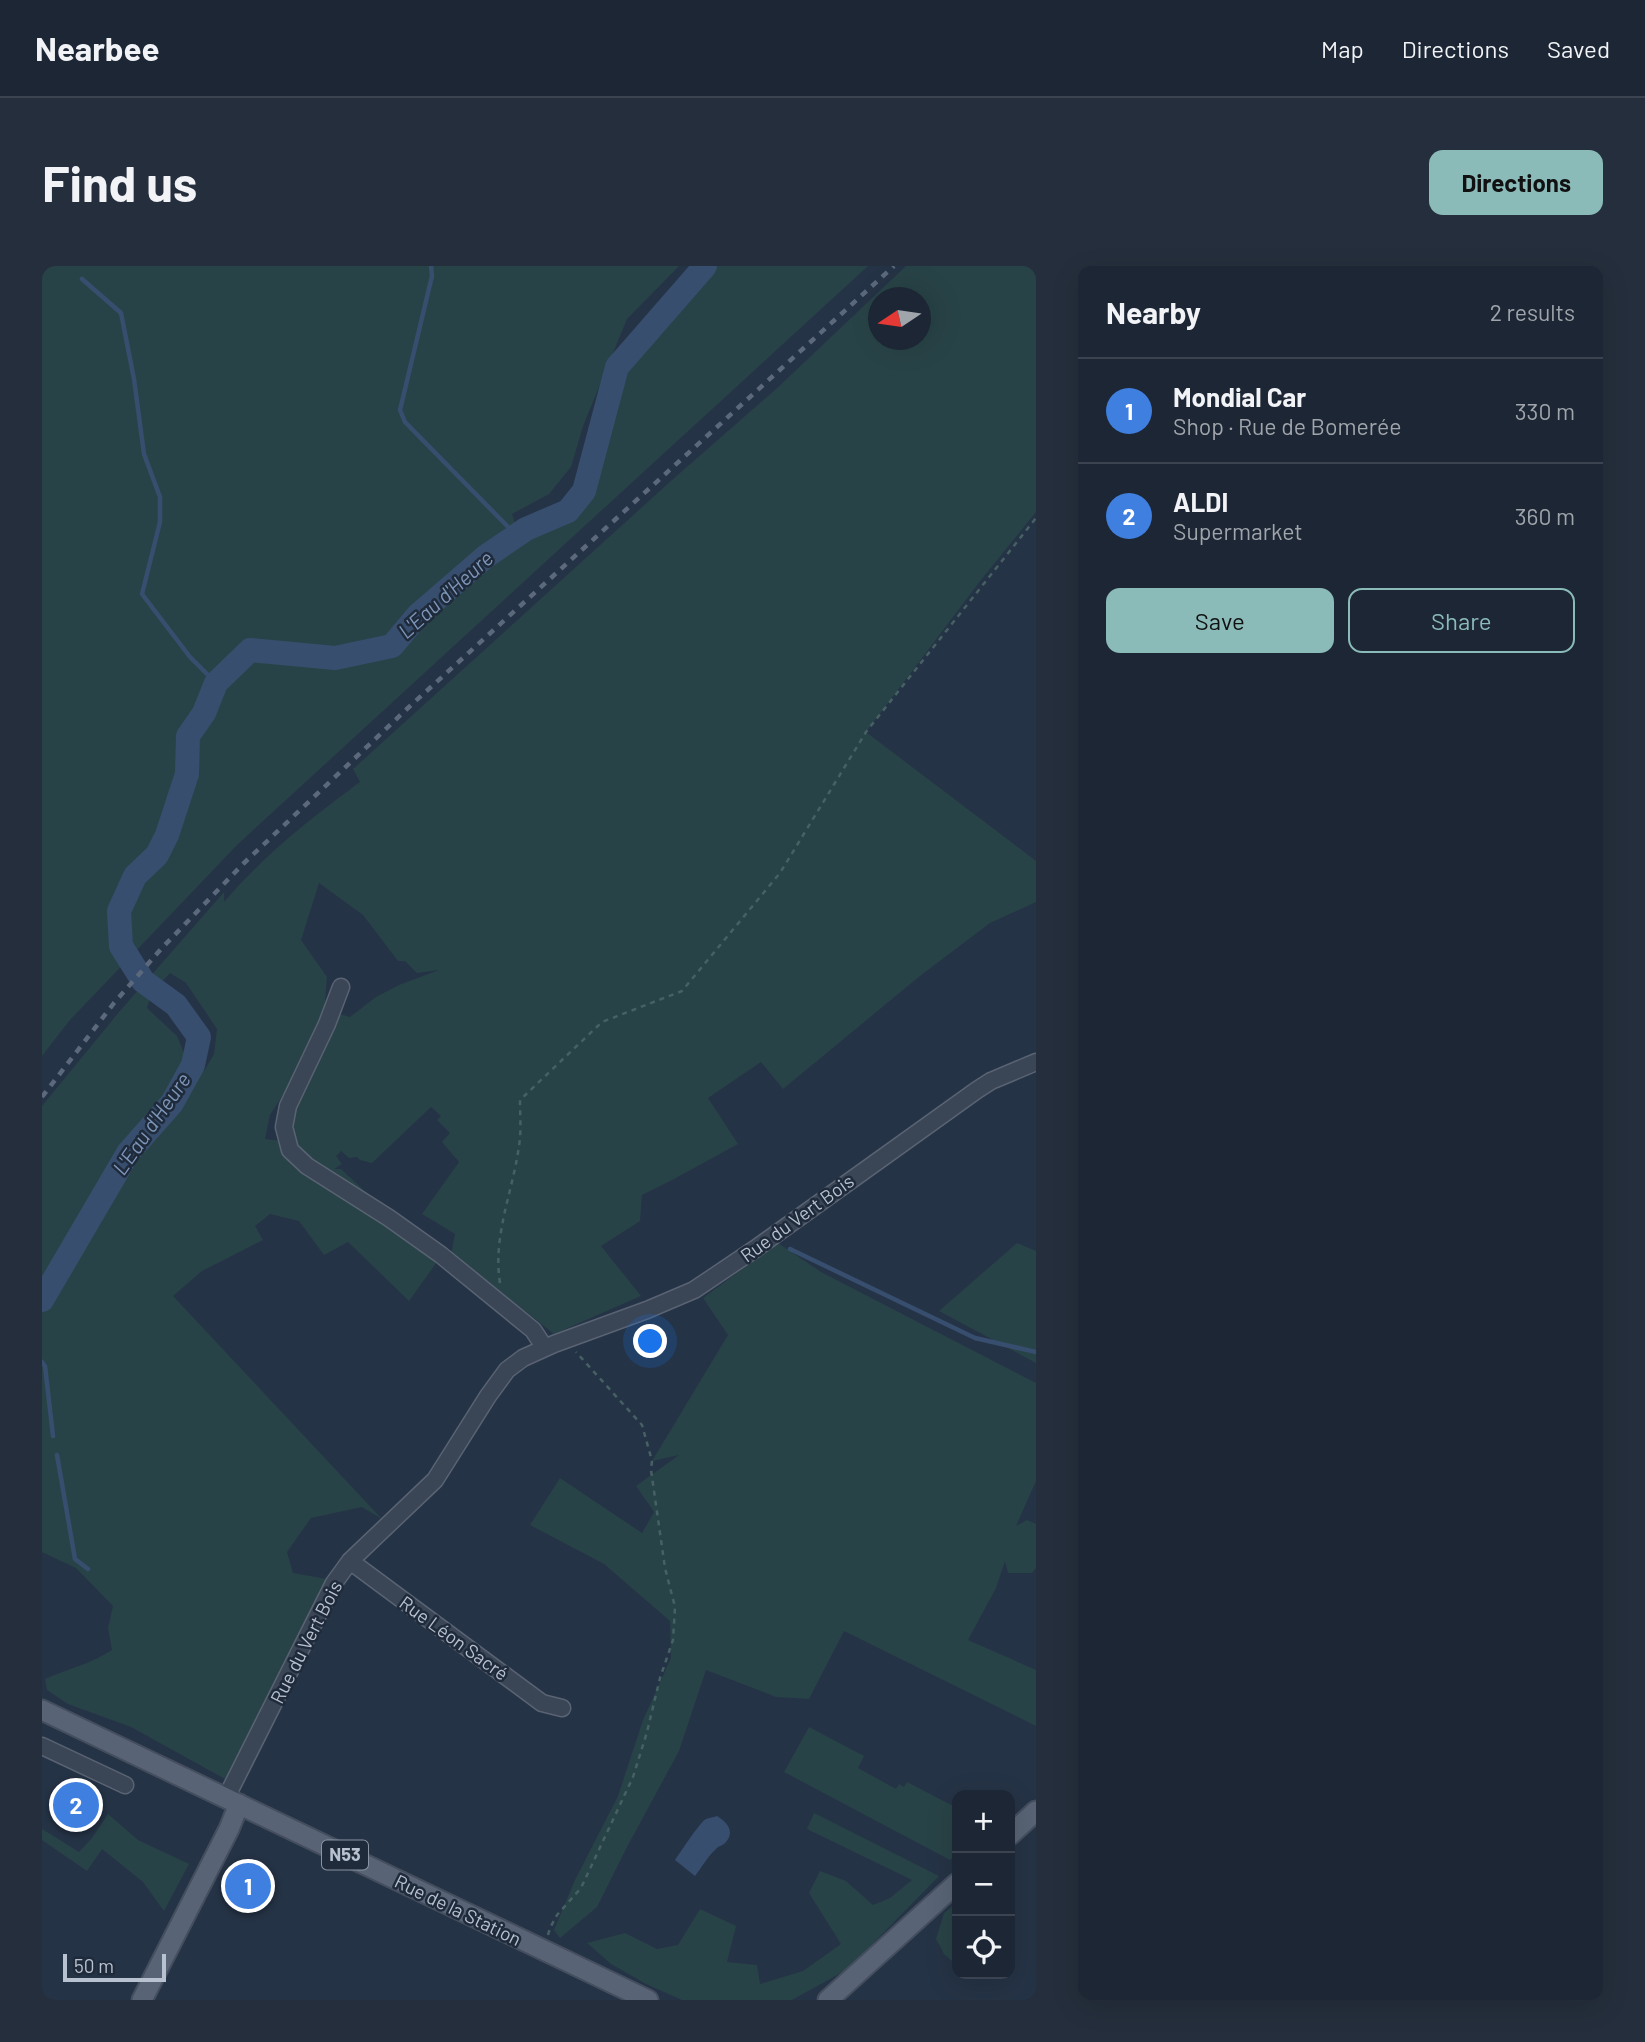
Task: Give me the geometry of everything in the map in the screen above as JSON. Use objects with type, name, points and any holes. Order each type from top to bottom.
[{"type":"main road","name":"Rue de la Station","points":[[42,1710],[648,2000]]},
{"type":"main road","points":[[142,2000],[229,1829],[232,1801]]},
{"type":"main road","points":[[1015,1830],[1036,1811]]},
{"type":"main road","points":[[828,2000],[952,1888]]},
{"type":"street","points":[[341,987],[327,1024],[288,1106],[284,1128],[290,1150],[307,1166],[442,1255],[533,1330],[545,1348]]},
{"type":"street","name":"Rue du Vert Bois","points":[[232,1801],[334,1583],[349,1561],[435,1480],[488,1396],[508,1370],[523,1358],[545,1348],[694,1290],[977,1090],[991,1081],[1036,1062]]},
{"type":"street","name":"Rue Léon Sacré","points":[[349,1561],[542,1703],[562,1708]]},
{"type":"street","points":[[42,1746],[125,1785]]},
{"type":"path","points":[[498,1299],[501,1292],[497,1264],[520,1140],[520,1100],[602,1022],[682,992],[780,873],[866,732],[1036,518]]},
{"type":"path","points":[[544,1952],[550,1928],[581,1888],[634,1776],[673,1640],[675,1607],[665,1568],[652,1461],[642,1425],[584,1360],[563,1341]]},
{"type":"green space","points":[[42,266],[679,266],[627,319],[583,426],[571,467],[549,494],[512,514],[515,523],[530,537],[572,514],[590,493],[622,369],[715,266],[868,266],[238,844],[70,1020],[42,1056]]},
{"type":"green space","points":[[906,266],[1036,266],[1036,512],[866,732],[1036,861],[1036,902],[990,923],[920,976],[783,1089],[761,1062],[708,1098],[738,1144],[642,1195],[640,1221],[601,1246],[641,1296],[554,1334],[501,1292],[493,1291],[450,1260],[455,1234],[422,1214],[459,1162],[442,1142],[450,1133],[437,1120],[441,1116],[431,1107],[372,1163],[357,1157],[349,1158],[341,1151],[336,1156],[342,1164],[334,1169],[341,1169],[370,1196],[361,1196],[439,1259],[409,1301],[348,1242],[324,1255],[299,1221],[270,1214],[255,1226],[263,1240],[202,1271],[173,1296],[382,1519],[362,1507],[311,1518],[287,1552],[293,1573],[327,1579],[225,1779],[131,1727],[68,1704],[47,1690],[45,1679],[112,1650],[108,1628],[113,1606],[76,1568],[42,1552],[42,1106],[119,1012],[224,892],[224,902],[289,838],[360,782],[353,769],[775,390],[868,302],[868,350],[931,350],[931,287],[884,287]],"holes":[[[319,883],[363,915],[398,961],[405,961],[417,973],[439,970],[376,997],[350,1017],[336,1013],[281,1141],[265,1139],[270,1115],[295,1076],[324,1013],[327,977],[301,940]],[[170,973],[186,983],[217,1029],[214,1054],[204,1071],[188,1063],[177,1036],[147,1008],[152,992]]]},
{"type":"green space","points":[[778,1243],[821,1272],[1036,1383],[1036,1481],[1016,1526],[1027,1520],[1036,1524],[1036,1568],[1032,1573],[1008,1573],[1005,1561],[996,1588],[968,1640],[1036,1670],[1036,1726],[844,1631],[809,1699],[776,1697],[706,1670],[679,1751],[597,1907],[560,1938],[554,1930],[575,1880],[618,1796],[643,1720],[671,1658],[670,1621],[604,1564],[530,1525],[560,1478],[642,1533],[654,1512],[636,1486],[679,1455],[652,1461],[728,1335],[703,1298]]},
{"type":"green space","points":[[1017,1243],[1036,1251],[1036,1363],[939,1311]]},
{"type":"green space","points":[[809,1727],[864,1756],[858,1768],[896,1789],[899,1784],[904,1787],[907,1782],[952,1805],[952,1858],[950,1860],[784,1772]]},
{"type":"green space","points":[[814,1813],[939,1876],[848,1969],[792,2000],[682,2000],[611,1964],[587,1943],[625,1933],[657,1949],[678,1945],[700,1909],[736,1926],[727,1962],[757,1965],[760,1984],[803,1971],[841,1944],[809,1893],[820,1871],[846,1881],[873,1905],[890,1898],[912,1880],[807,1829]]},
{"type":"green space","points":[[108,1814],[138,1840],[189,1864],[164,1911],[143,1882],[102,1849],[87,1871],[42,1840],[42,1829],[79,1852]]},
{"type":"green space","points":[[952,1906],[952,1961],[944,1954],[936,1939],[944,1913]]},
{"type":"water","points":[[717,1816],[727,1824],[730,1835],[725,1843],[710,1855],[695,1876],[675,1860],[703,1822]]},
{"type":"waterway","points":[[431,266],[432,276],[400,410],[405,422],[516,535]]},
{"type":"waterway","name":"L'Eau d'Heure","points":[[42,1300],[128,1153],[172,1103],[193,1065],[199,1037],[176,1005],[143,981],[121,946],[119,911],[135,876],[157,855],[167,835],[187,774],[188,736],[204,713],[216,683],[250,650],[335,658],[392,646],[418,615],[485,557],[526,529],[568,511],[584,491],[617,367],[705,266]]},
{"type":"waterway","points":[[82,279],[121,313],[134,379],[144,454],[160,497],[160,522],[142,594],[190,657],[216,683]]},
{"type":"waterway","points":[[790,1249],[975,1338],[1036,1352]]},
{"type":"waterway","points":[[42,1362],[45,1366],[53,1436]]},
{"type":"waterway","points":[[57,1455],[75,1559],[88,1569]]},
{"type":"railway","points":[[42,1097],[114,1003],[161,949],[243,864],[409,707],[894,266]]},
{"type":"place","name":"ALDI","points":[[76,1805]]},
{"type":"place","name":"Mondial Car","points":[[248,1886]]}]
